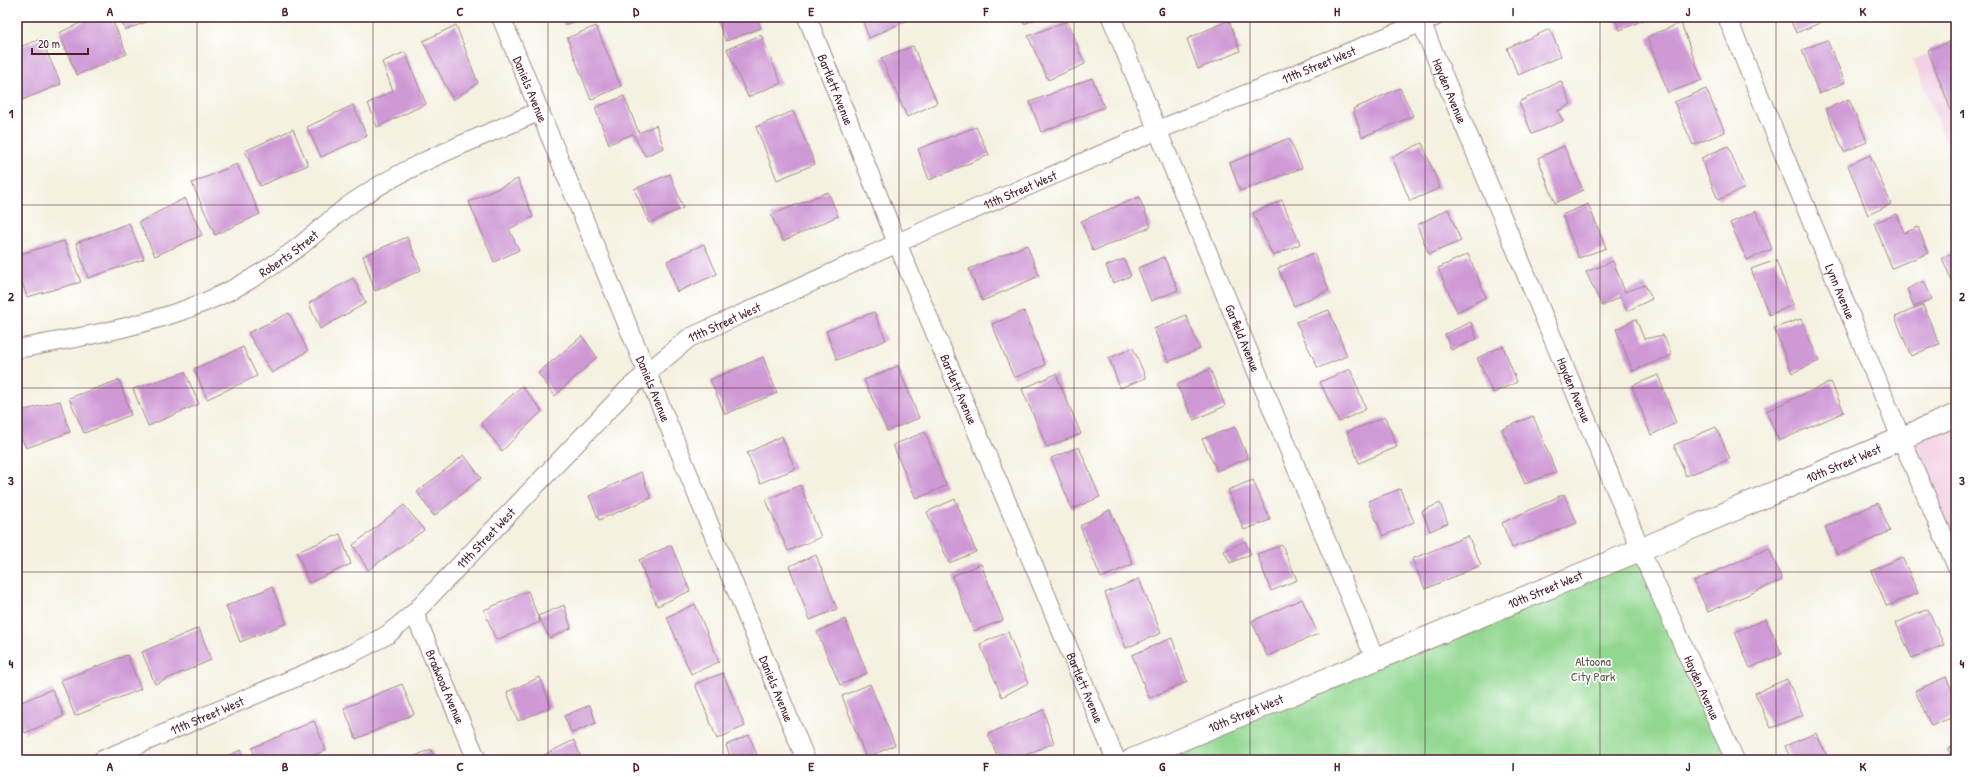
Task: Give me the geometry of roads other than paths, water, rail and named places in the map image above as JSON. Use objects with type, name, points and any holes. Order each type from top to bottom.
[{"type":"street","name":"Daniels Avenue","points":[[500,17],[806,760]]},
{"type":"street","name":"Bartlett Avenue","points":[[807,17],[897,242],[1116,760]]},
{"type":"street","name":"Garfield Avenue","points":[[1111,17],[1375,659]]},
{"type":"street","name":"Lynn Avenue","points":[[1727,17],[1901,438],[1956,565]]},
{"type":"street","name":"11th Street West","points":[[102,760],[351,654],[387,635],[414,613],[628,389],[688,338],[897,242],[1158,130],[1425,19]]},
{"type":"street","name":"Hayden Avenue","points":[[1425,19],[1642,549],[1650,572],[1735,760]]},
{"type":"street","name":"Roberts Street","points":[[17,349],[99,333],[151,320],[205,302],[252,278],[296,249],[354,201],[407,169],[540,111]]},
{"type":"street","name":"10th Street West","points":[[1132,760],[1642,549],[1956,415]]},
{"type":"street","name":"Bradwood Avenue","points":[[414,613],[477,760]]},
{"type":"park label","name":"Altoona City Park","points":[[1593,668]]}]
